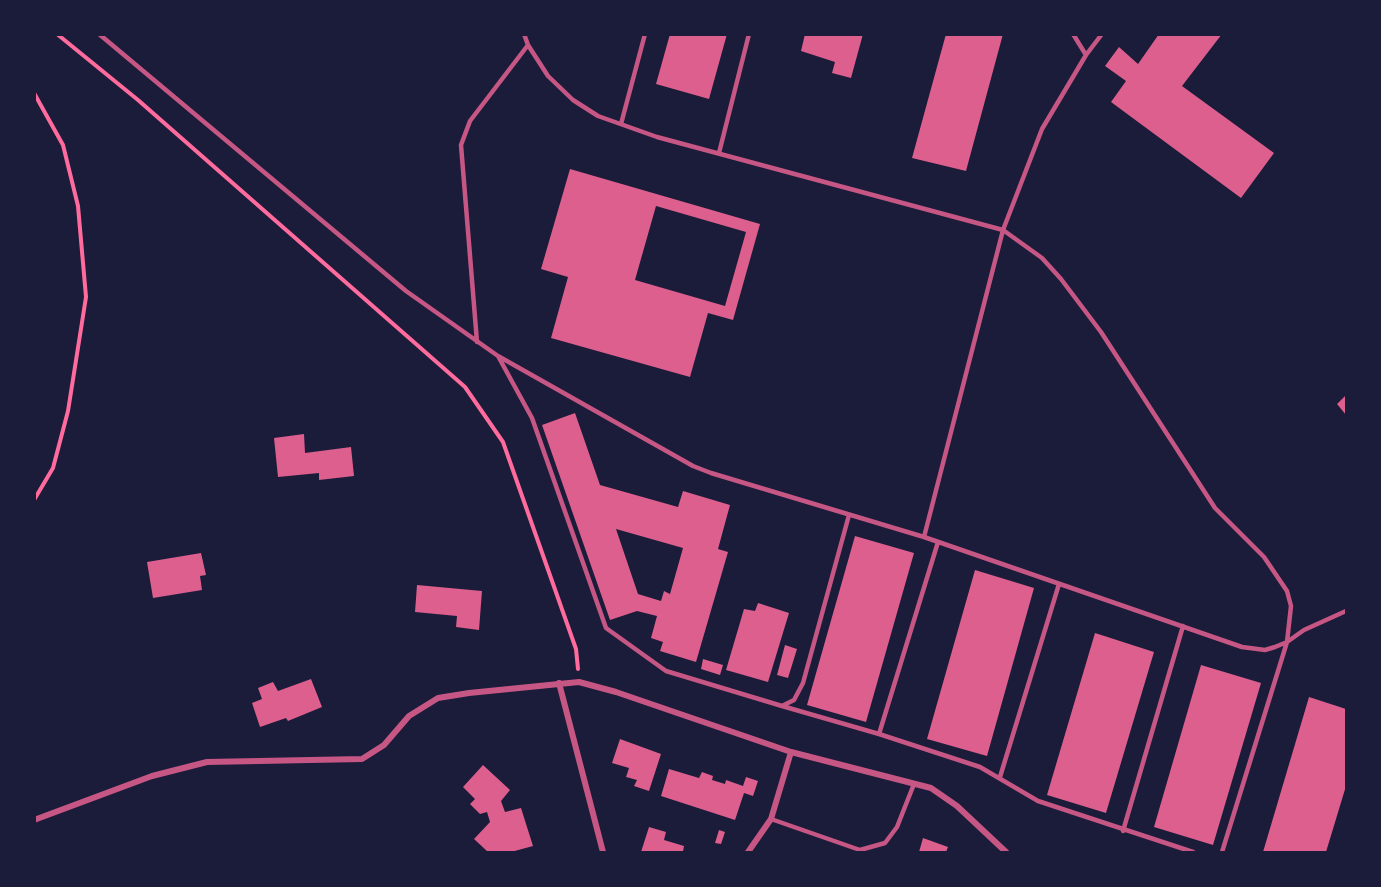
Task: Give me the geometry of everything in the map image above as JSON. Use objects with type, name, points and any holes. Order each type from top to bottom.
[{"type":"street","points":[[34,820],[153,776],[207,762],[362,759],[384,745],[409,716],[438,699],[469,693],[579,682],[616,692],[790,753],[931,789],[957,806],[1006,852]]},
{"type":"street","points":[[559,683],[603,852]]},
{"type":"street","points":[[748,852],[771,819],[790,753]]},
{"type":"lane","points":[[99,34],[406,291],[498,356],[693,466],[924,537],[1242,647],[1265,650],[1287,642],[1304,630],[1347,611]]},
{"type":"lane","points":[[524,34],[528,45],[548,76],[573,100],[598,116],[657,137],[1003,230],[1042,258],[1061,279],[1101,332],[1215,507],[1264,557],[1287,591],[1291,606],[1287,642],[1222,852]]},
{"type":"lane","points":[[621,124],[645,34]]},
{"type":"lane","points":[[719,153],[749,34]]},
{"type":"lane","points":[[1073,34],[1086,55]]},
{"type":"lane","points":[[924,537],[1003,230],[1042,129],[1086,55],[1102,34]]},
{"type":"lane","points":[[477,342],[461,145],[470,121],[528,45]]},
{"type":"lane","points":[[498,356],[532,418],[606,628],[666,671],[879,734],[980,767],[1038,801],[1192,852]]},
{"type":"lane","points":[[782,706],[794,700],[803,683],[849,515]]},
{"type":"lane","points":[[879,734],[938,542]]},
{"type":"lane","points":[[1000,777],[1059,584]]},
{"type":"lane","points":[[1123,831],[1183,626]]},
{"type":"lane","points":[[771,819],[860,850],[885,843],[897,827],[914,784]]},
{"type":"path","points":[[57,34],[138,100],[465,387],[503,442],[576,649],[579,682]]},
{"type":"path","points":[[34,93],[63,145],[78,206],[86,297],[68,411],[53,468],[34,500]]},
{"type":"building","points":[[670,34],[727,34],[709,99],[656,84]]},
{"type":"building","points":[[805,34],[863,34],[851,78],[832,73],[835,62],[801,51]]},
{"type":"building","points":[[946,34],[1003,34],[966,171],[912,158]]},
{"type":"building","points":[[1159,34],[1222,34],[1182,86],[1274,153],[1241,198],[1111,102],[1126,81],[1105,66],[1119,47],[1138,64]]},
{"type":"building","points":[[570,169],[760,224],[733,320],[708,313],[690,377],[551,338],[568,277],[541,269]],"holes":[[[656,206],[746,232],[725,306],[635,280]]]},
{"type":"building","points":[[1346,395],[1346,415],[1337,404]]},
{"type":"building","points":[[575,413],[600,485],[678,507],[683,491],[730,505],[718,549],[728,552],[696,662],[660,651],[663,642],[651,638],[657,616],[637,611],[610,620],[542,425]],"holes":[[[616,529],[683,548],[670,594],[664,591],[661,601],[638,594]]]},
{"type":"building","points":[[304,434],[305,453],[351,447],[354,476],[319,480],[319,473],[278,477],[274,438]]},
{"type":"building","points":[[855,536],[914,553],[866,722],[807,705]]},
{"type":"building","points":[[201,553],[206,575],[200,576],[202,590],[153,598],[147,562]]},
{"type":"building","points":[[975,570],[1034,588],[987,756],[927,739]]},
{"type":"building","points":[[417,585],[482,591],[479,630],[456,627],[457,616],[415,612]]},
{"type":"building","points":[[758,603],[789,613],[768,682],[726,670],[744,609],[755,611]]},
{"type":"building","points":[[1095,633],[1154,652],[1106,813],[1047,795]]},
{"type":"building","points":[[785,645],[797,649],[788,678],[777,675]]},
{"type":"building","points":[[703,659],[723,665],[720,675],[701,669]]},
{"type":"building","points":[[1201,665],[1261,683],[1213,845],[1154,827]]},
{"type":"building","points":[[311,679],[322,707],[288,721],[286,718],[260,727],[252,703],[262,699],[258,688],[273,682],[278,691]]},
{"type":"building","points":[[1309,697],[1346,709],[1346,786],[1326,852],[1263,852]]},
{"type":"building","points":[[620,739],[661,754],[649,791],[634,786],[637,780],[626,777],[629,768],[612,763]]},
{"type":"building","points":[[483,765],[510,790],[501,801],[505,812],[521,808],[533,846],[511,852],[488,852],[474,839],[490,822],[487,812],[480,814],[470,804],[475,799],[463,787]]},
{"type":"building","points":[[669,769],[699,778],[702,772],[713,776],[712,780],[725,784],[726,780],[743,786],[746,777],[758,781],[753,796],[744,793],[735,820],[661,796]]},
{"type":"building","points":[[649,827],[666,832],[664,840],[684,846],[683,852],[641,852]]},
{"type":"building","points":[[719,830],[725,832],[721,844],[715,843]]},
{"type":"building","points":[[923,838],[948,847],[946,852],[919,852]]}]
